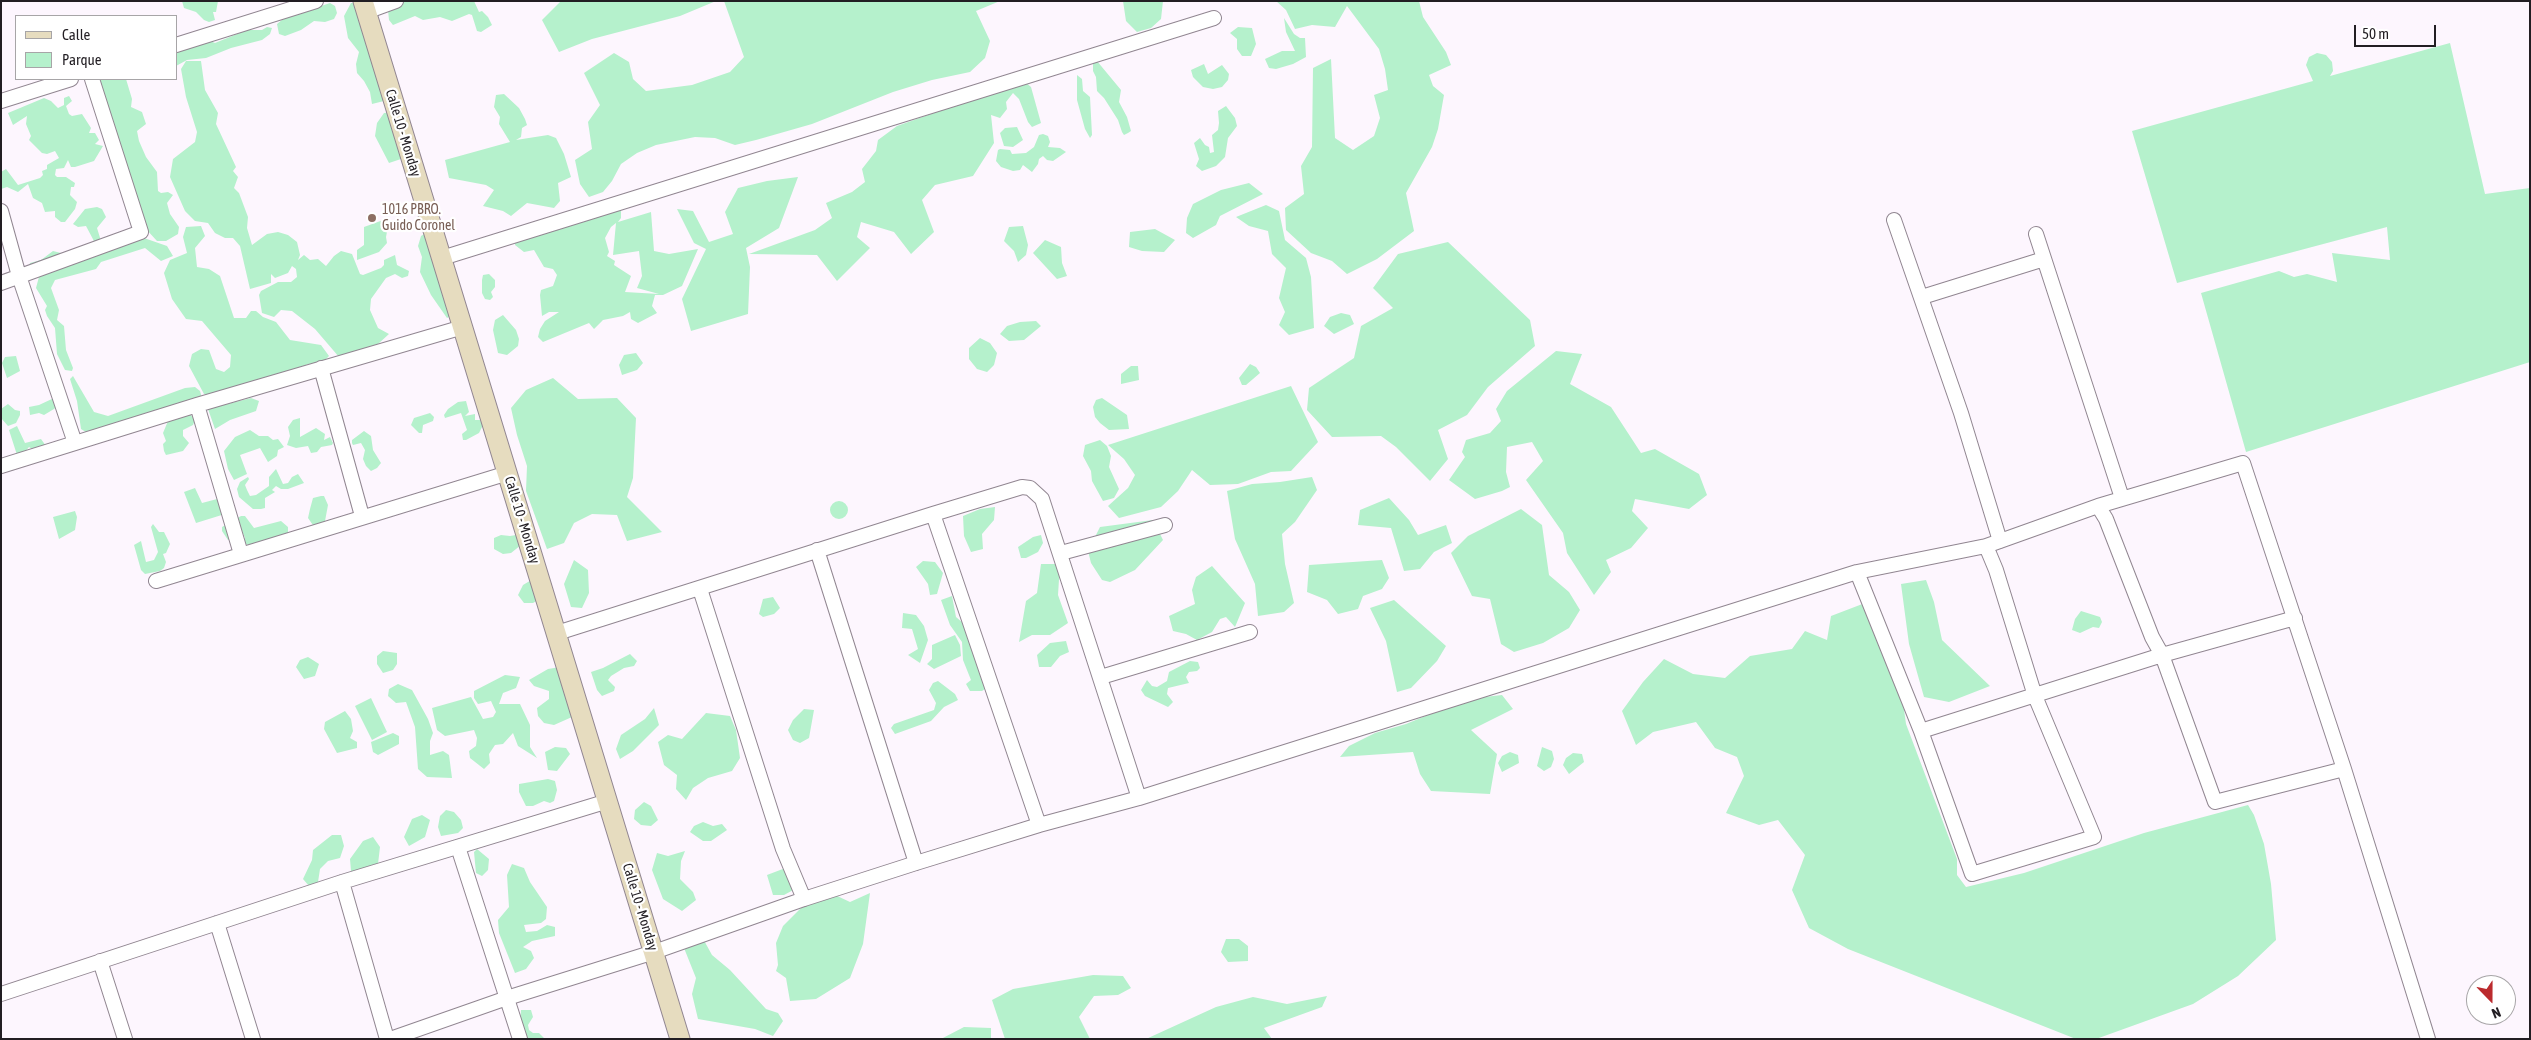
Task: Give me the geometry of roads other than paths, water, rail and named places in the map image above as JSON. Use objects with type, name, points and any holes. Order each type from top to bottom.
[{"type":"street","points":[[178,44],[316,1]]},
{"type":"street","points":[[365,6],[396,1]]},
{"type":"street","name":"Calle 10 - Monday","points":[[365,6],[680,1039]]},
{"type":"street","points":[[442,258],[1214,18]]},
{"type":"street","points":[[1,101],[68,80]]},
{"type":"street","points":[[1,282],[141,232],[92,80]]},
{"type":"street","points":[[1,211],[19,276],[76,443]]},
{"type":"street","points":[[1857,572],[1921,731],[1972,874],[2094,838],[2035,696],[1996,570],[1993,543],[1922,297],[1894,220]]},
{"type":"street","points":[[2036,234],[2122,498]]},
{"type":"street","points":[[1922,297],[2044,259]]},
{"type":"street","points":[[1,466],[197,405],[463,327]]},
{"type":"street","points":[[321,368],[362,516]]},
{"type":"street","points":[[197,405],[241,554]]},
{"type":"street","points":[[342,882],[389,1039],[507,998],[654,952],[804,899],[916,863],[1039,825],[1138,798],[1857,572],[1993,543],[2122,498],[2243,463],[2344,769],[2428,1039]]},
{"type":"street","points":[[156,581],[362,516],[508,473]]},
{"type":"street","points":[[556,633],[700,590],[817,550],[933,514],[1022,487],[1030,488],[1042,500],[1061,553],[1138,798]]},
{"type":"street","points":[[2098,506],[2106,519],[2152,637],[2162,655],[2215,802],[2344,769]]},
{"type":"street","points":[[933,514],[1039,825]]},
{"type":"street","points":[[1061,553],[1165,525]]},
{"type":"street","points":[[817,550],[916,863]]},
{"type":"street","points":[[700,590],[783,849],[804,899]]},
{"type":"street","points":[[1921,731],[2162,655],[2295,618]]},
{"type":"street","points":[[1100,677],[1250,632]]},
{"type":"street","points":[[1,994],[342,882],[608,801]]},
{"type":"street","points":[[458,847],[520,1039]]},
{"type":"street","points":[[217,923],[253,1039]]},
{"type":"street","points":[[100,961],[125,1039]]},
{"type":"place","name":"1016 PBRO. Guido Coronel","points":[[372,218]]}]
